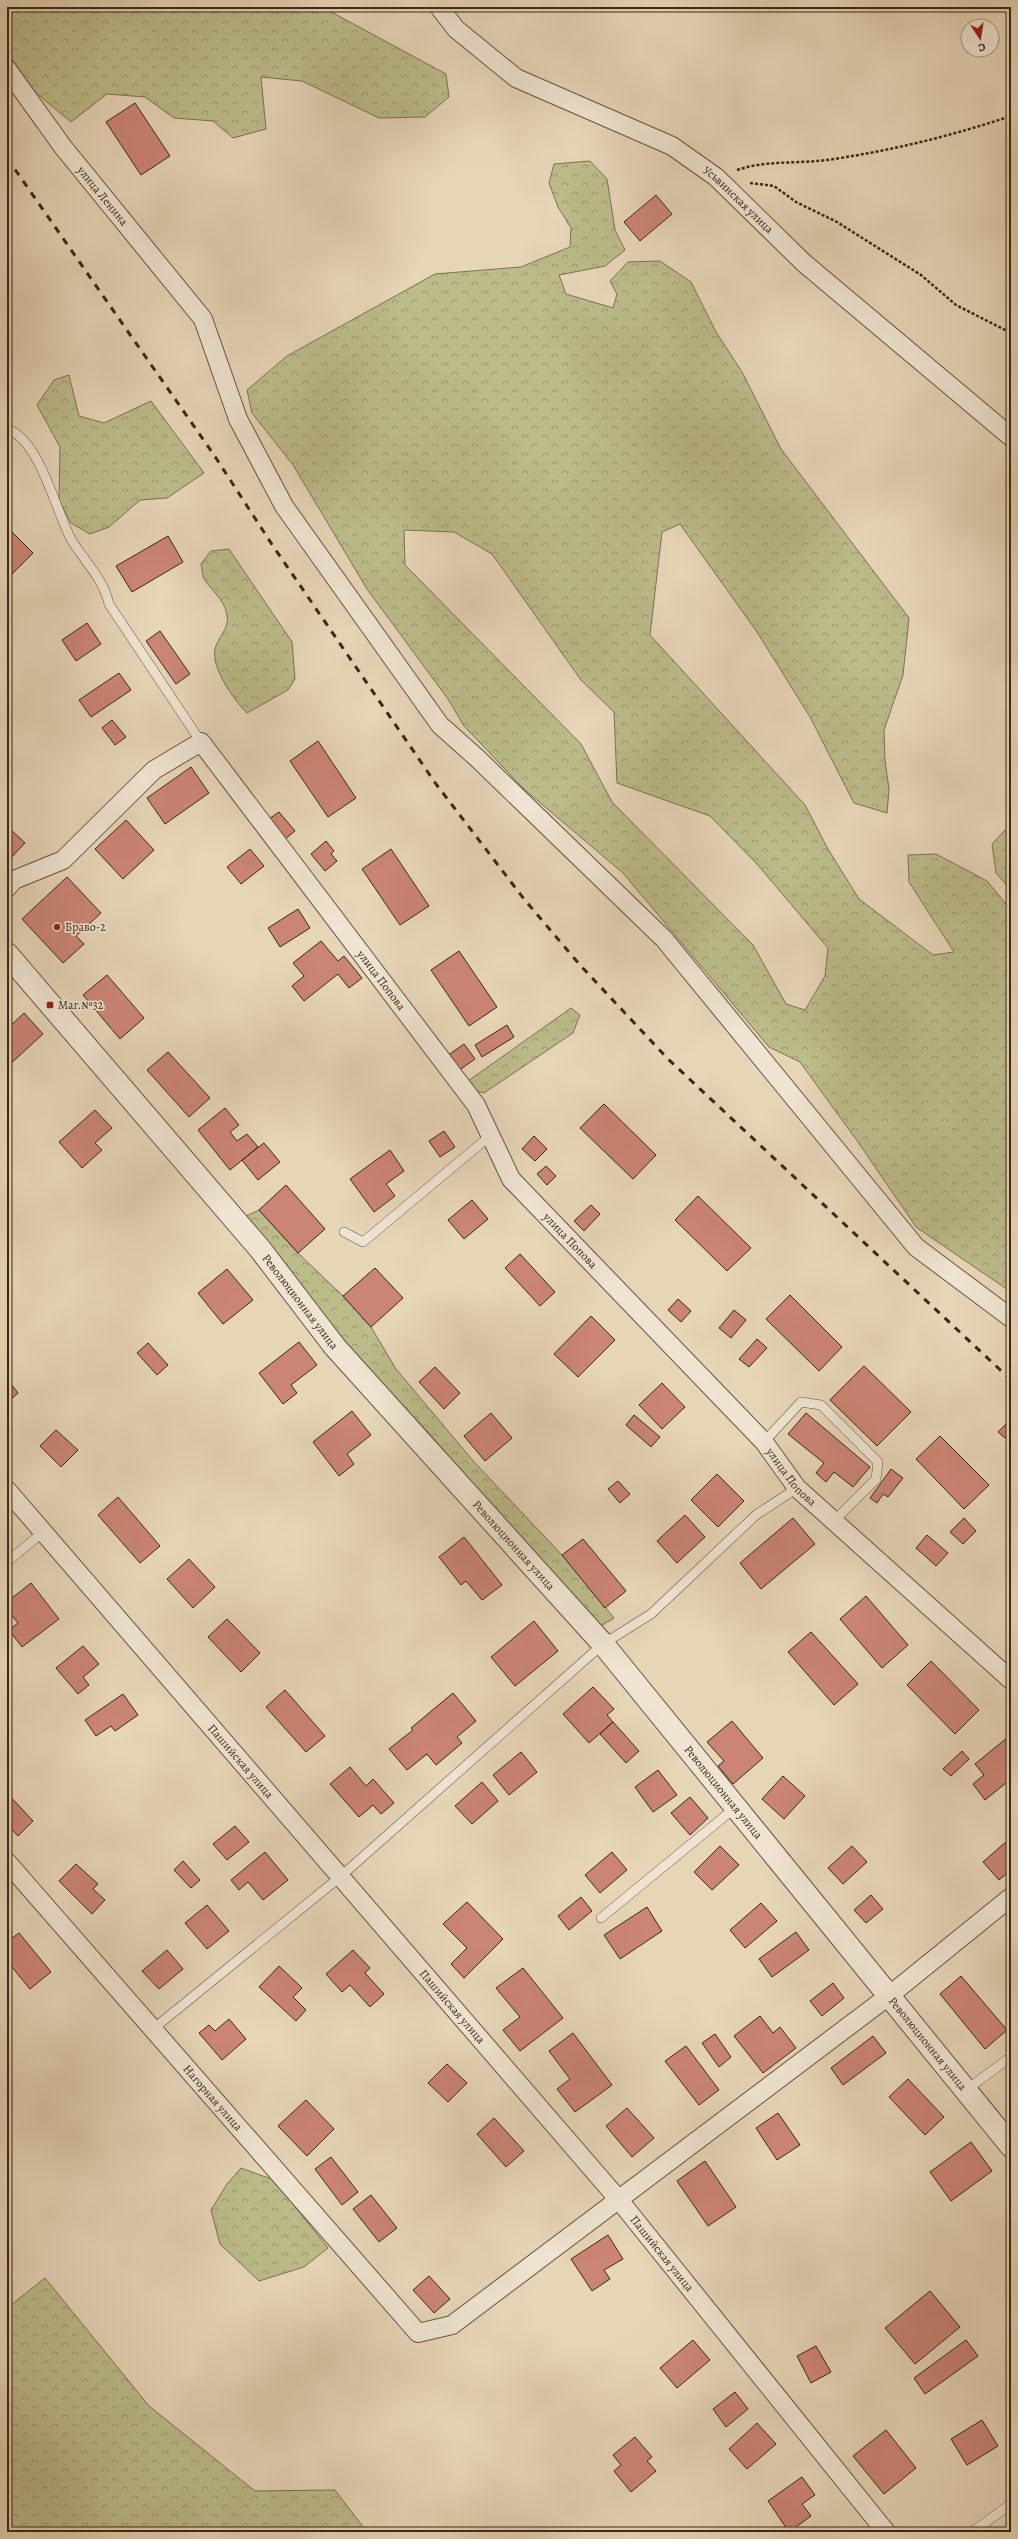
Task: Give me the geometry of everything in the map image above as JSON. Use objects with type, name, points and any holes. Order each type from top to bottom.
[{"type":"street","name":"Усьвинская улица","points":[[439,7],[456,29],[516,78],[672,146],[716,177],[804,263],[1011,437]]},
{"type":"street","name":"улица Ленина","points":[[7,69],[63,146],[202,319],[238,419],[284,506],[440,725],[477,758],[664,939],[916,1246],[1011,1318]]},
{"type":"street","points":[[7,888],[14,880],[63,860],[154,770],[201,742]]},
{"type":"street","name":"улица Попова","points":[[201,742],[476,1105],[511,1179],[764,1442],[797,1488],[1011,1680]]},
{"type":"street","name":"Революционная улица","points":[[7,954],[260,1249],[335,1347],[603,1644],[890,1995],[1011,2146]]},
{"type":"street","name":"Пашийская улица","points":[[7,1490],[619,2200],[886,2532]]},
{"type":"street","name":"Нагорная улица","points":[[7,1862],[418,2333],[452,2325],[619,2200]]},
{"type":"street","points":[[619,2200],[890,1995],[1011,1897]]},
{"type":"lane","points":[[7,429],[17,432],[44,470],[54,501],[71,539],[106,589],[109,604],[201,742]]},
{"type":"lane","points":[[344,1232],[363,1242],[490,1136]]},
{"type":"lane","points":[[764,1442],[801,1402],[822,1405],[878,1462],[876,1479],[834,1521]]},
{"type":"lane","points":[[154,2029],[340,1878],[603,1644],[650,1614],[756,1515],[797,1488]]},
{"type":"lane","points":[[7,1562],[43,1532]]},
{"type":"lane","points":[[601,1918],[736,1807]]},
{"type":"lane","points":[[966,2090],[1011,2057]]},
{"type":"lane","points":[[972,2532],[1011,2504]]},
{"type":"path","points":[[716,177],[755,164],[825,160],[892,150],[966,131],[1011,116]]},
{"type":"path","points":[[716,177],[774,186],[796,202],[837,222],[921,275],[956,305],[1011,333]]},
{"type":"green space","points":[[7,7],[322,7],[446,74],[449,97],[425,117],[379,118],[302,81],[261,77],[266,129],[233,138],[213,121],[174,118],[145,97],[107,94],[71,122],[35,92],[7,52]]},
{"type":"green space","points":[[590,161],[607,179],[615,230],[625,250],[605,266],[559,275],[566,294],[613,308],[617,294],[610,281],[628,262],[660,261],[691,282],[716,332],[742,372],[781,449],[909,618],[903,675],[884,730],[885,761],[889,789],[887,813],[854,803],[810,717],[757,632],[680,524],[662,532],[650,635],[805,805],[828,849],[859,899],[933,955],[954,952],[909,882],[908,855],[936,854],[987,881],[1011,910],[1011,1292],[916,1227],[858,1142],[800,1062],[769,1047],[623,873],[525,790],[464,726],[448,699],[367,589],[293,465],[252,413],[247,390],[287,356],[435,274],[521,267],[570,247],[571,228],[558,207],[549,183],[554,164]],"holes":[[[404,530],[454,532],[492,554],[581,680],[614,712],[617,783],[710,816],[757,864],[828,948],[825,976],[805,1010],[786,1004],[753,945],[612,802],[581,744],[405,565]]]},
{"type":"green space","points":[[69,375],[79,416],[104,423],[151,401],[204,473],[167,498],[140,500],[109,527],[90,534],[71,523],[59,500],[60,447],[37,405],[54,380]]},
{"type":"green space","points":[[229,549],[292,642],[295,679],[288,690],[247,713],[230,692],[216,665],[215,649],[227,624],[227,615],[221,600],[204,579],[201,564],[211,551]]},
{"type":"green space","points":[[1006,829],[1011,830],[1011,890],[996,873],[992,844]]},
{"type":"green space","points":[[571,1008],[580,1015],[573,1033],[484,1093],[473,1090],[468,1081]]},
{"type":"green space","points":[[259,1210],[298,1253],[343,1296],[371,1327],[396,1369],[475,1463],[562,1555],[614,1618],[599,1627],[507,1525],[428,1432],[348,1347],[242,1218]]},
{"type":"green space","points":[[241,2168],[274,2180],[328,2248],[304,2267],[259,2281],[220,2244],[211,2210],[227,2184]]},
{"type":"green space","points":[[45,2278],[149,2406],[255,2491],[335,2490],[367,2532],[7,2532],[7,2308]]},
{"type":"building","points":[[135,103],[170,156],[141,175],[106,122]]},
{"type":"building","points":[[656,195],[672,214],[640,241],[624,222]]},
{"type":"building","points":[[11,531],[33,553],[7,579],[7,534]]},
{"type":"building","points":[[168,536],[183,562],[132,592],[116,566]]},
{"type":"building","points":[[87,623],[101,644],[76,661],[62,640]]},
{"type":"building","points":[[160,631],[190,674],[176,684],[146,641]]},
{"type":"building","points":[[119,673],[131,690],[91,717],[79,700]]},
{"type":"building","points":[[112,720],[126,737],[115,745],[102,728]]},
{"type":"building","points":[[318,741],[356,798],[328,817],[290,761]]},
{"type":"building","points":[[191,767],[209,793],[165,824],[147,798]]},
{"type":"building","points":[[279,812],[295,831],[285,839],[269,819]]},
{"type":"building","points":[[126,820],[154,850],[123,879],[95,849]]},
{"type":"building","points":[[8,827],[25,843],[7,862],[7,829]]},
{"type":"building","points":[[326,841],[334,851],[331,854],[337,861],[325,871],[311,854]]},
{"type":"building","points":[[250,849],[264,866],[241,884],[227,867]]},
{"type":"building","points":[[391,849],[429,906],[400,925],[362,869]]},
{"type":"building","name":"Браво-2","points":[[67,877],[101,913],[76,936],[84,944],[63,963],[22,919]]},
{"type":"building","points":[[298,909],[310,928],[280,947],[268,928]]},
{"type":"building","points":[[321,941],[338,961],[344,956],[362,978],[349,988],[338,974],[304,1001],[292,986],[304,976],[293,963]]},
{"type":"building","points":[[459,951],[497,1007],[469,1026],[431,970]]},
{"type":"building","points":[[107,975],[144,1018],[120,1039],[83,995]]},
{"type":"building","points":[[24,1013],[43,1034],[7,1067],[7,1029]]},
{"type":"building","points":[[507,1025],[514,1037],[482,1057],[475,1045]]},
{"type":"building","points":[[464,1044],[475,1059],[458,1071],[447,1056]]},
{"type":"building","points":[[168,1052],[210,1098],[189,1117],[147,1070]]},
{"type":"building","points":[[604,1104],[656,1155],[633,1179],[580,1128]]},
{"type":"building","points":[[225,1108],[239,1125],[230,1132],[237,1141],[247,1134],[258,1147],[230,1170],[198,1130]]},
{"type":"building","points":[[95,1110],[112,1128],[95,1143],[102,1150],[82,1168],[59,1142]]},
{"type":"building","points":[[444,1131],[455,1147],[440,1157],[429,1141]]},
{"type":"building","points":[[534,1136],[547,1149],[535,1161],[522,1149]]},
{"type":"building","points":[[264,1143],[280,1162],[258,1180],[242,1160]]},
{"type":"building","points":[[390,1150],[404,1171],[386,1184],[395,1196],[374,1212],[350,1179]]},
{"type":"building","points":[[546,1166],[556,1176],[547,1185],[537,1174]]},
{"type":"building","points":[[286,1185],[325,1229],[298,1253],[259,1210]]},
{"type":"building","points":[[698,1196],[751,1248],[727,1271],[675,1220]]},
{"type":"building","points":[[472,1200],[488,1219],[464,1239],[448,1220]]},
{"type":"building","points":[[591,1205],[600,1214],[584,1231],[574,1221]]},
{"type":"building","points":[[520,1254],[555,1292],[540,1306],[505,1268]]},
{"type":"building","points":[[375,1268],[403,1298],[371,1327],[343,1296]]},
{"type":"building","points":[[227,1269],[253,1300],[223,1324],[198,1293]]},
{"type":"building","points":[[790,1295],[842,1347],[819,1371],[766,1319]]},
{"type":"building","points":[[678,1299],[691,1311],[681,1322],[668,1310]]},
{"type":"building","points":[[734,1310],[746,1320],[731,1338],[719,1328]]},
{"type":"building","points":[[591,1316],[615,1340],[578,1377],[554,1354]]},
{"type":"building","points":[[757,1339],[767,1348],[749,1367],[739,1359]]},
{"type":"building","points":[[299,1342],[317,1365],[291,1385],[297,1393],[283,1404],[259,1373]]},
{"type":"building","points":[[148,1343],[168,1365],[157,1375],[137,1353]]},
{"type":"building","points":[[864,1366],[911,1412],[877,1446],[830,1400]]},
{"type":"building","points":[[435,1367],[460,1393],[444,1409],[419,1382]]},
{"type":"building","points":[[7,1379],[18,1393],[7,1403]]},
{"type":"building","points":[[662,1383],[685,1407],[662,1429],[639,1405]]},
{"type":"building","points":[[352,1411],[371,1435],[347,1454],[354,1464],[339,1476],[313,1442]]},
{"type":"building","points":[[491,1413],[512,1438],[485,1461],[464,1436]]},
{"type":"building","points":[[806,1413],[870,1467],[853,1487],[834,1472],[826,1482],[816,1473],[824,1463],[788,1434]]},
{"type":"building","points":[[634,1415],[660,1437],[651,1447],[626,1425]]},
{"type":"building","points":[[1011,1419],[1011,1431],[1005,1438],[998,1432]]},
{"type":"building","points":[[56,1430],[78,1450],[61,1467],[40,1446]]},
{"type":"building","points":[[940,1436],[989,1485],[964,1509],[916,1459]]},
{"type":"building","points":[[891,1469],[903,1478],[888,1497],[883,1494],[877,1503],[870,1498]]},
{"type":"building","points":[[717,1474],[744,1501],[718,1527],[691,1500]]},
{"type":"building","points":[[618,1481],[630,1494],[620,1503],[608,1489]]},
{"type":"building","points":[[118,1497],[160,1546],[140,1563],[98,1515]]},
{"type":"building","points":[[685,1515],[705,1537],[677,1563],[657,1541]]},
{"type":"building","points":[[793,1518],[815,1544],[761,1589],[740,1563]]},
{"type":"building","points":[[964,1518],[976,1531],[963,1544],[950,1532]]},
{"type":"building","points":[[927,1535],[948,1553],[936,1566],[916,1548]]},
{"type":"building","points":[[464,1537],[502,1585],[482,1600],[466,1581],[461,1585],[439,1557]]},
{"type":"building","points":[[583,1539],[626,1591],[605,1608],[562,1555]]},
{"type":"building","points":[[189,1559],[215,1587],[193,1608],[167,1579]]},
{"type":"building","points":[[31,1583],[59,1619],[22,1647],[9,1630],[18,1623],[7,1609],[7,1602]]},
{"type":"building","points":[[866,1596],[908,1645],[882,1668],[840,1619]]},
{"type":"building","points":[[227,1619],[260,1653],[241,1672],[208,1637]]},
{"type":"building","points":[[534,1621],[558,1651],[515,1686],[491,1657]]},
{"type":"building","points":[[811,1632],[858,1684],[834,1705],[788,1652]]},
{"type":"building","points":[[83,1646],[99,1664],[83,1677],[89,1685],[78,1694],[56,1668]]},
{"type":"building","points":[[931,1661],[979,1710],[955,1734],[907,1685]]},
{"type":"building","points":[[593,1687],[614,1709],[607,1715],[613,1722],[589,1743],[563,1714]]},
{"type":"building","points":[[285,1690],[325,1736],[306,1752],[266,1707]]},
{"type":"building","points":[[453,1693],[476,1721],[457,1737],[462,1743],[436,1765],[427,1754],[407,1770],[389,1749],[413,1730],[411,1728]]},
{"type":"building","points":[[123,1694],[138,1715],[115,1731],[111,1726],[96,1736],[85,1720]]},
{"type":"building","points":[[732,1721],[763,1758],[733,1784],[718,1766],[724,1761],[707,1742]]},
{"type":"building","points":[[613,1722],[639,1751],[626,1763],[600,1734]]},
{"type":"building","points":[[1008,1737],[1011,1741],[1011,1779],[985,1800],[973,1784],[984,1775],[975,1764]]},
{"type":"building","points":[[962,1751],[969,1759],[951,1776],[943,1769]]},
{"type":"building","points":[[521,1752],[537,1772],[509,1795],[493,1775]]},
{"type":"building","points":[[350,1767],[366,1786],[373,1779],[394,1803],[381,1814],[373,1805],[359,1817],[330,1784]]},
{"type":"building","points":[[658,1770],[677,1795],[653,1812],[635,1787]]},
{"type":"building","points":[[783,1776],[805,1796],[784,1819],[762,1799]]},
{"type":"building","points":[[482,1782],[498,1801],[472,1824],[455,1806]]},
{"type":"building","points":[[7,1793],[33,1821],[18,1836],[7,1824]]},
{"type":"building","points":[[690,1797],[708,1818],[690,1835],[671,1813]]},
{"type":"building","points":[[235,1826],[249,1842],[227,1860],[213,1844]]},
{"type":"building","points":[[1007,1841],[1011,1846],[1011,1870],[999,1880],[983,1862]]},
{"type":"building","points":[[720,1846],[739,1865],[712,1890],[694,1872]]},
{"type":"building","points":[[852,1846],[867,1862],[843,1884],[828,1868]]},
{"type":"building","points":[[265,1852],[288,1880],[263,1900],[248,1882],[239,1890],[231,1880]]},
{"type":"building","points":[[612,1852],[627,1870],[600,1893],[585,1875]]},
{"type":"building","points":[[183,1861],[200,1880],[191,1888],[174,1870]]},
{"type":"building","points":[[76,1864],[98,1884],[93,1889],[105,1900],[92,1914],[59,1881]]},
{"type":"building","points":[[871,1895],[883,1909],[866,1923],[854,1910]]},
{"type":"building","points":[[581,1897],[592,1911],[569,1930],[558,1916]]},
{"type":"building","points":[[467,1902],[503,1939],[464,1978],[451,1964],[467,1948],[443,1924]]},
{"type":"building","points":[[761,1903],[777,1921],[745,1948],[730,1930]]},
{"type":"building","points":[[207,1905],[229,1931],[207,1949],[185,1923]]},
{"type":"building","points":[[647,1907],[662,1931],[620,1959],[604,1935]]},
{"type":"building","points":[[796,1932],[809,1950],[772,1977],[759,1959]]},
{"type":"building","points":[[19,1933],[51,1972],[30,1989],[7,1961],[7,1942]]},
{"type":"building","points":[[167,1950],[183,1969],[159,1989],[142,1971]]},
{"type":"building","points":[[353,1950],[370,1968],[365,1973],[384,1994],[370,2007],[350,1985],[342,1992],[326,1974]]},
{"type":"building","points":[[279,1966],[302,1988],[293,1997],[306,2010],[296,2021],[259,1987]]},
{"type":"building","points":[[523,1968],[563,2018],[520,2051],[503,2030],[520,2017],[496,1988]]},
{"type":"building","points":[[961,1976],[1007,2030],[985,2049],[940,1994]]},
{"type":"building","points":[[833,1983],[844,1998],[822,2016],[810,2001]]},
{"type":"building","points":[[760,2016],[773,2033],[780,2027],[796,2048],[763,2073],[734,2036]]},
{"type":"building","points":[[229,2019],[246,2039],[222,2060],[199,2033],[209,2025],[215,2031]]},
{"type":"building","points":[[573,2033],[612,2085],[575,2112],[557,2089],[570,2079],[549,2051]]},
{"type":"building","points":[[715,2034],[731,2057],[719,2067],[702,2043]]},
{"type":"building","points":[[873,2036],[886,2053],[843,2085],[831,2068]]},
{"type":"building","points":[[686,2046],[719,2090],[699,2105],[665,2061]]},
{"type":"building","points":[[447,2064],[467,2083],[448,2102],[428,2083]]},
{"type":"building","points":[[908,2079],[944,2117],[925,2135],[889,2097]]},
{"type":"building","points":[[306,2100],[334,2129],[307,2156],[278,2126]]},
{"type":"building","points":[[627,2108],[654,2138],[632,2157],[606,2126]]},
{"type":"building","points":[[778,2113],[800,2145],[777,2160],[756,2128]]},
{"type":"building","points":[[494,2118],[524,2151],[506,2167],[477,2134]]},
{"type":"building","points":[[971,2142],[992,2171],[951,2201],[930,2172]]},
{"type":"building","points":[[331,2157],[358,2192],[342,2205],[315,2169]]},
{"type":"building","points":[[705,2161],[736,2207],[708,2226],[677,2181]]},
{"type":"building","points":[[371,2195],[397,2228],[379,2242],[353,2209]]},
{"type":"building","points":[[608,2235],[623,2259],[604,2270],[610,2279],[592,2291],[571,2259]]},
{"type":"building","points":[[429,2276],[450,2299],[434,2313],[413,2290]]},
{"type":"building","points":[[930,2291],[960,2327],[915,2364],[885,2328]]},
{"type":"building","points":[[693,2340],[710,2360],[677,2388],[660,2368]]},
{"type":"building","points":[[966,2340],[978,2356],[925,2394],[914,2378]]},
{"type":"building","points":[[816,2346],[831,2372],[811,2383],[797,2356]]},
{"type":"building","points":[[735,2392],[748,2409],[726,2427],[713,2409]]},
{"type":"building","points":[[982,2420],[998,2446],[967,2465],[951,2439]]},
{"type":"building","points":[[757,2423],[776,2444],[747,2469],[729,2449]]},
{"type":"building","points":[[886,2430],[916,2468],[884,2494],[853,2456]]},
{"type":"building","points":[[635,2437],[652,2457],[647,2461],[656,2471],[631,2492],[614,2471],[621,2465],[613,2455]]},
{"type":"building","points":[[802,2477],[815,2495],[802,2504],[811,2516],[789,2532],[768,2501]]},
{"type":"railway","points":[[7,158],[214,455],[271,543],[436,784],[524,899],[580,965],[668,1059],[1011,1380]]},
{"type":"place","name":"Браво-2","points":[[57,927]]},
{"type":"place","name":"Маг.№32","points":[[50,1005]]}]
